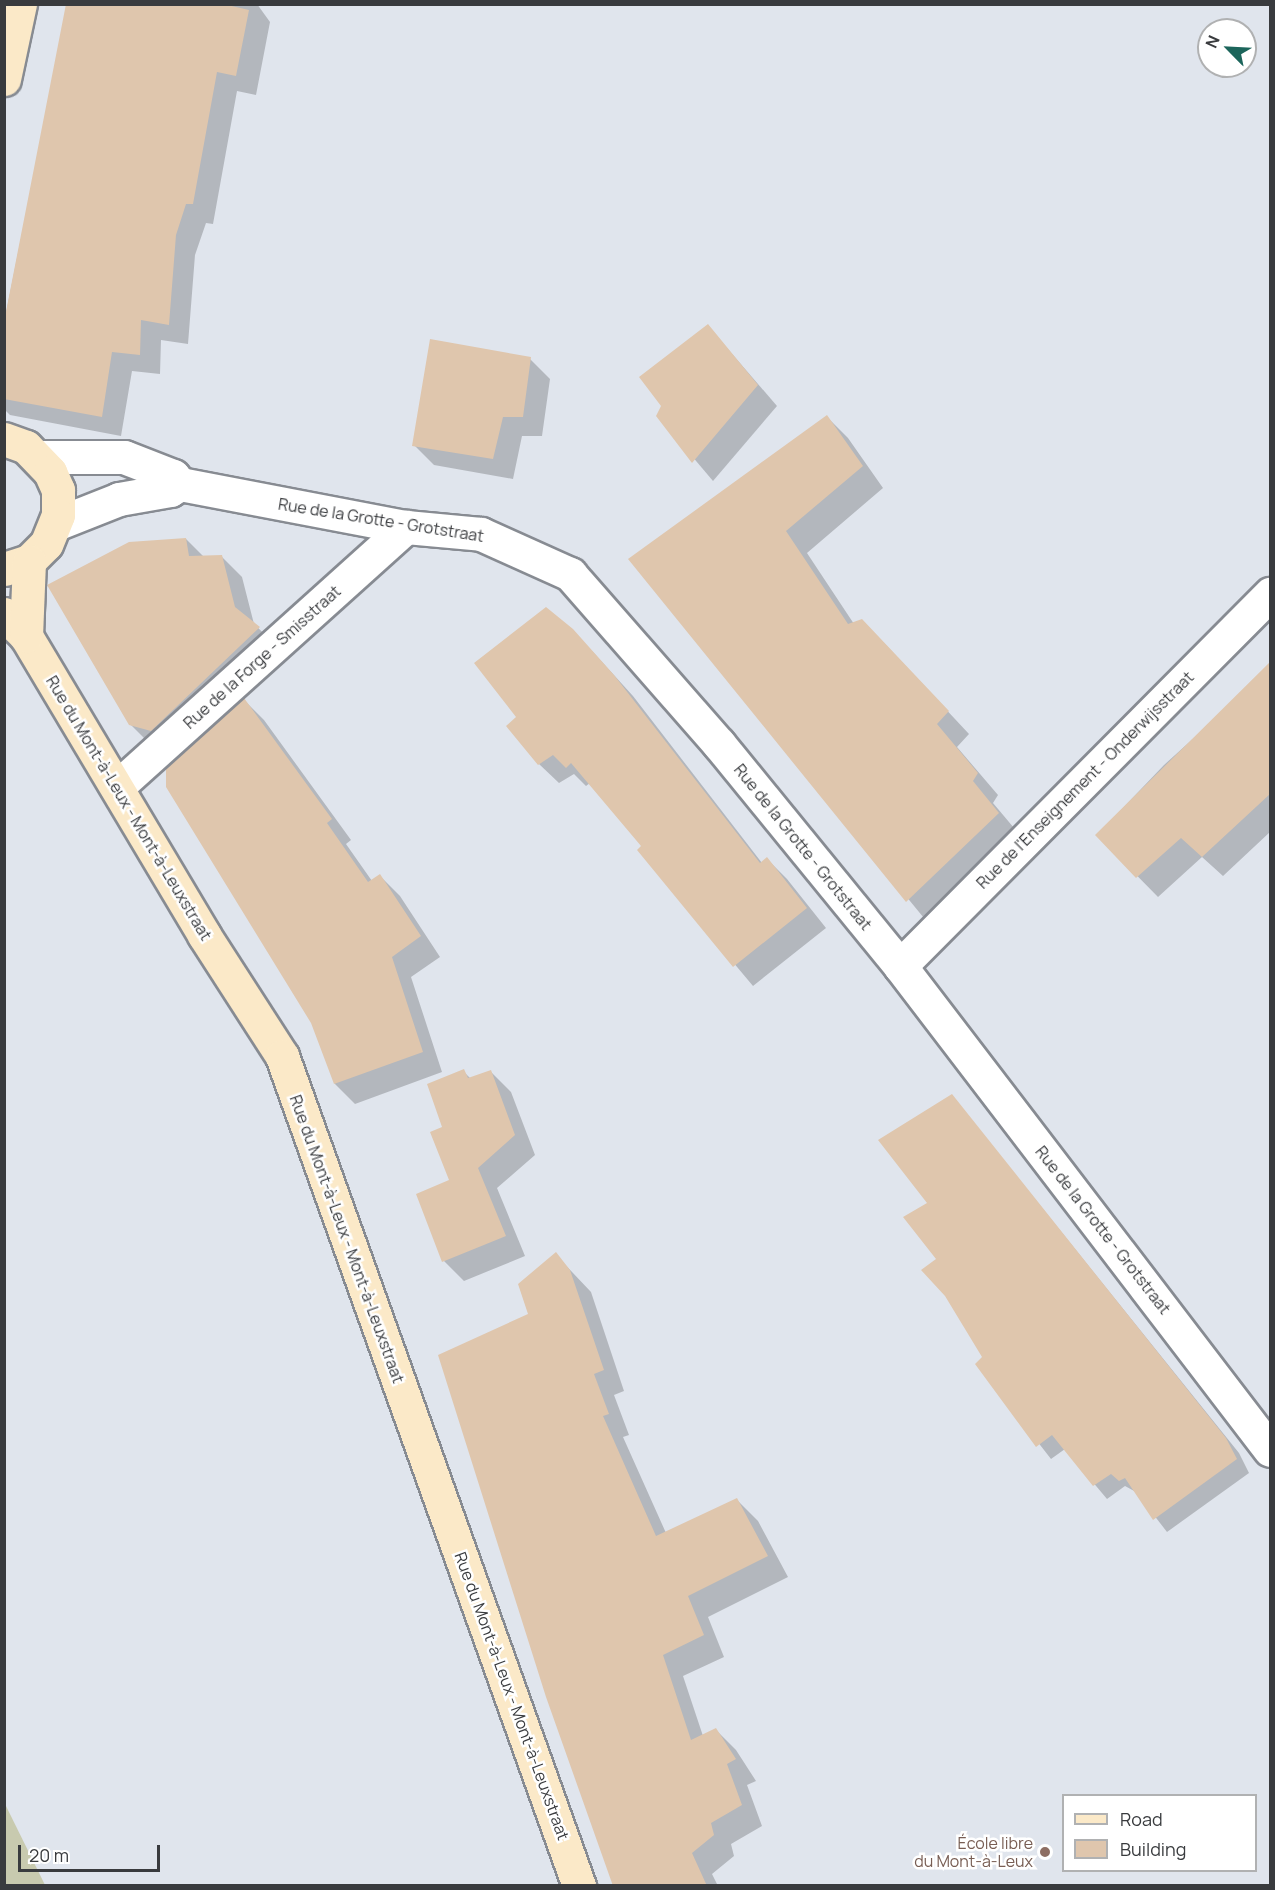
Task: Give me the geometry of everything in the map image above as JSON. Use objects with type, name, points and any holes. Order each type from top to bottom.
[{"type":"main road","points":[[4,80],[20,4]]},
{"type":"main road","points":[[4,439],[39,457]]},
{"type":"main road","name":"Rue du Mont-à-Leux - Mont-à-Leuxstraat","points":[[39,457],[58,490],[56,524],[46,544],[17,565],[15,625],[117,787],[204,935],[282,1056],[579,1886]]},
{"type":"street","name":"Rue de la Grotte - Grotstraat","points":[[39,457],[124,457],[173,476],[180,484],[406,527],[481,534],[570,574],[719,744],[900,966],[1270,1449]]},
{"type":"street","name":"Rue de la Grotte - Grotstraat","points":[[56,524],[119,500],[170,490],[180,484]]},
{"type":"street","name":"Rue de la Forge - Smisstraat","points":[[117,787],[406,527]]},
{"type":"street","name":"Rue de l'Enseignement - Onderwijsstraat","points":[[900,966],[1270,594]]},
{"type":"green space","points":[[5,1804],[45,1885],[5,1885]]},
{"type":"building","points":[[66,4],[223,4],[249,10],[236,76],[217,72],[193,204],[186,204],[176,235],[169,325],[141,320],[140,355],[112,352],[102,417],[4,399],[4,322]]},
{"type":"building","points":[[708,324],[758,385],[692,463],[656,416],[661,406],[639,377]]},
{"type":"building","points":[[430,339],[531,357],[523,417],[503,417],[493,459],[412,446]]},
{"type":"building","points":[[827,415],[863,466],[786,531],[848,624],[862,619],[949,711],[937,724],[978,773],[973,781],[999,813],[906,902],[628,559]]},
{"type":"building","points":[[186,538],[189,556],[222,555],[235,607],[260,627],[151,731],[129,725],[47,585],[129,542]]},
{"type":"building","points":[[546,607],[573,629],[614,675],[760,863],[767,857],[807,908],[733,967],[637,850],[641,846],[571,763],[566,768],[553,755],[538,765],[506,726],[516,717],[474,663]]},
{"type":"building","points":[[1270,662],[1270,794],[1202,857],[1181,838],[1136,878],[1095,835]]},
{"type":"building","points":[[244,698],[332,819],[327,823],[368,882],[380,874],[421,936],[392,957],[423,1052],[334,1084],[311,1023],[166,787],[166,768]]},
{"type":"building","points":[[464,1069],[468,1078],[491,1070],[515,1135],[478,1168],[506,1236],[442,1262],[416,1194],[449,1180],[430,1132],[442,1127],[427,1084]]},
{"type":"building","points":[[952,1094],[1226,1438],[1237,1459],[1153,1520],[1125,1478],[1119,1481],[1111,1474],[1093,1486],[1052,1435],[1036,1447],[975,1364],[982,1357],[945,1296],[921,1270],[936,1259],[903,1217],[927,1203],[878,1140]]},
{"type":"building","points":[[556,1252],[570,1270],[604,1370],[594,1374],[609,1414],[603,1416],[656,1536],[737,1498],[768,1556],[688,1596],[704,1635],[663,1655],[691,1740],[716,1728],[736,1759],[727,1764],[742,1805],[711,1823],[714,1835],[692,1853],[707,1886],[613,1886],[546,1697],[438,1355],[528,1314],[518,1284]]},
{"type":"place","name":"École libre du Mont-à-Leux","points":[[1045,1852]]}]
